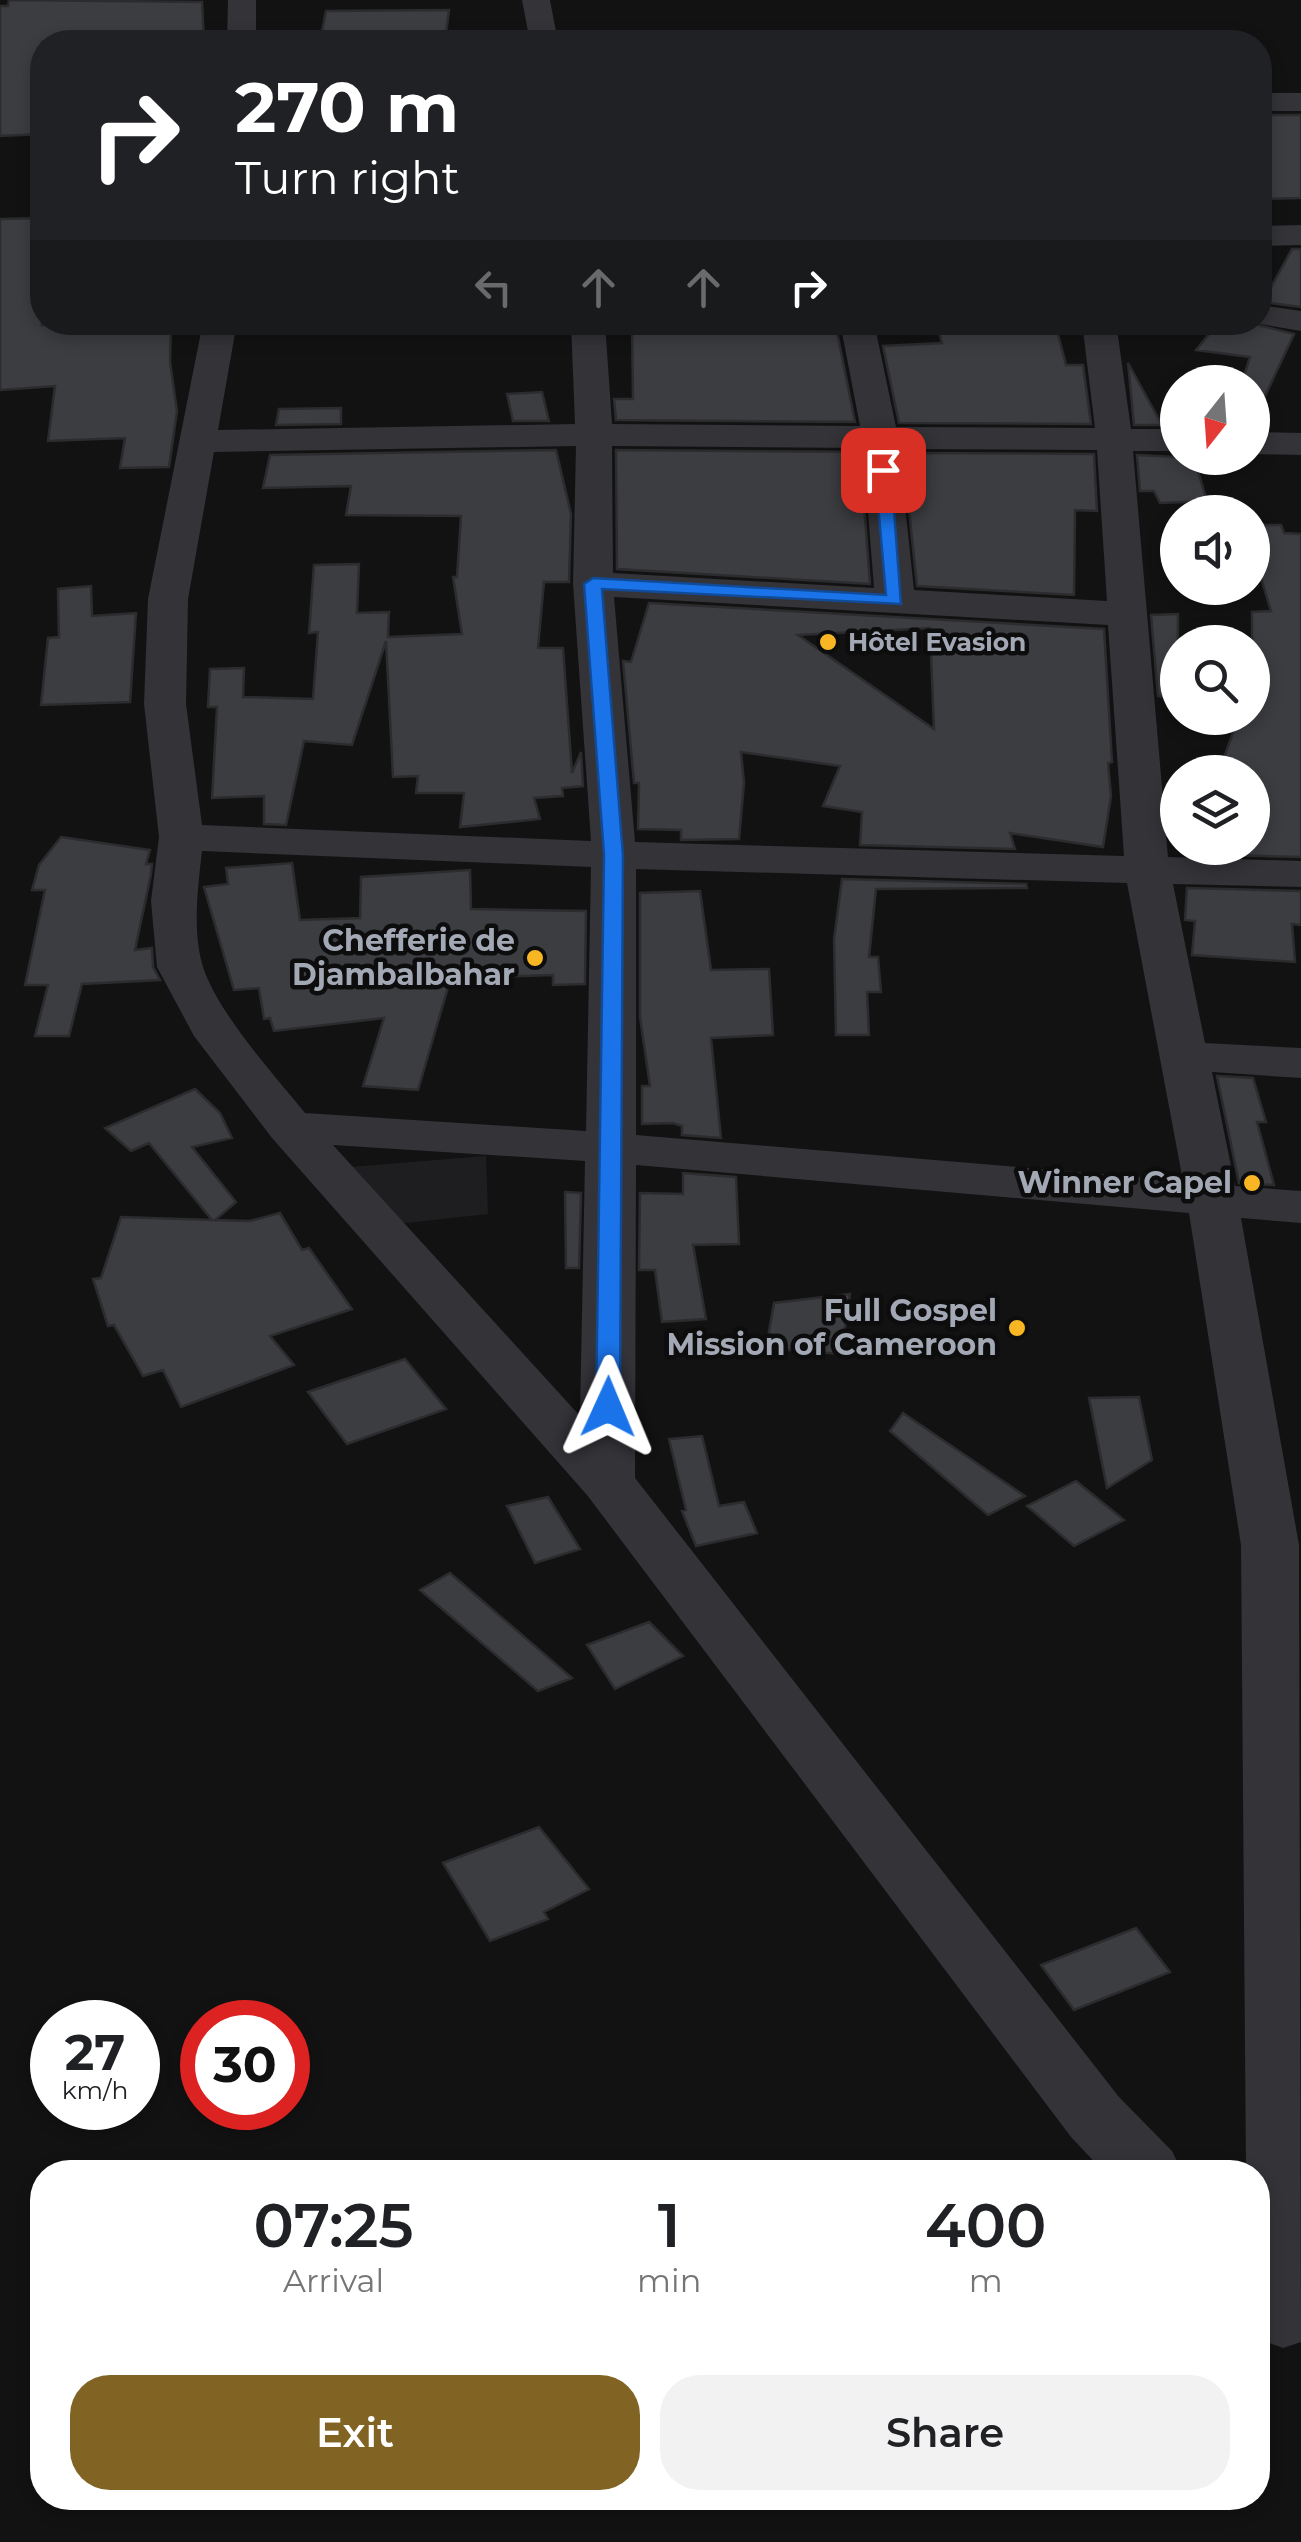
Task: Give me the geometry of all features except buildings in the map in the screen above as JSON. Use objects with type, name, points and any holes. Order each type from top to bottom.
[{"type":"street","points":[[242,0],[242,30]]},
{"type":"street","points":[[536,0],[542,30]]},
{"type":"street","points":[[1272,102],[1301,102]]},
{"type":"street","points":[[1272,236],[1301,235]]},
{"type":"street","points":[[1272,316],[1301,320]]},
{"type":"street","points":[[218,335],[168,600],[165,704],[181,837],[174,901],[180,967],[218,1036],[290,1127],[607,1481],[1095,2117],[1136,2160]]},
{"type":"street","points":[[589,335],[594,436],[593,584],[614,855],[607,1481]]},
{"type":"street","points":[[860,335],[880,437],[895,600]]},
{"type":"street","points":[[1101,335],[1114,438],[1147,868],[1212,1198],[1280,1482],[1270,1545],[1285,2284]]},
{"type":"street","points":[[200,441],[594,436],[1160,439]]},
{"type":"street","points":[[1270,443],[1301,444]]},
{"type":"street","points":[[593,584],[1128,614]]},
{"type":"street","points":[[181,837],[614,855],[1301,874]]},
{"type":"street","points":[[1184,1056],[1301,1063]]},
{"type":"street","points":[[290,1127],[613,1148],[1301,1207]]},
{"type":"shaded area","points":[[486,1156],[488,1214],[397,1224],[350,1167]]},
{"type":"place","name":"Hôtel Evasion","points":[[828,642]]},
{"type":"place","name":"Chefferie de Djambalbahar","points":[[535,958]]},
{"type":"place","name":"Winner Capel","points":[[1252,1183]]},
{"type":"place","name":"Full Gospel Mission of Cameroon","points":[[1017,1328]]},
{"type":"route","points":[[608,1407],[614,855],[593,584],[895,600],[883,470]]}]
